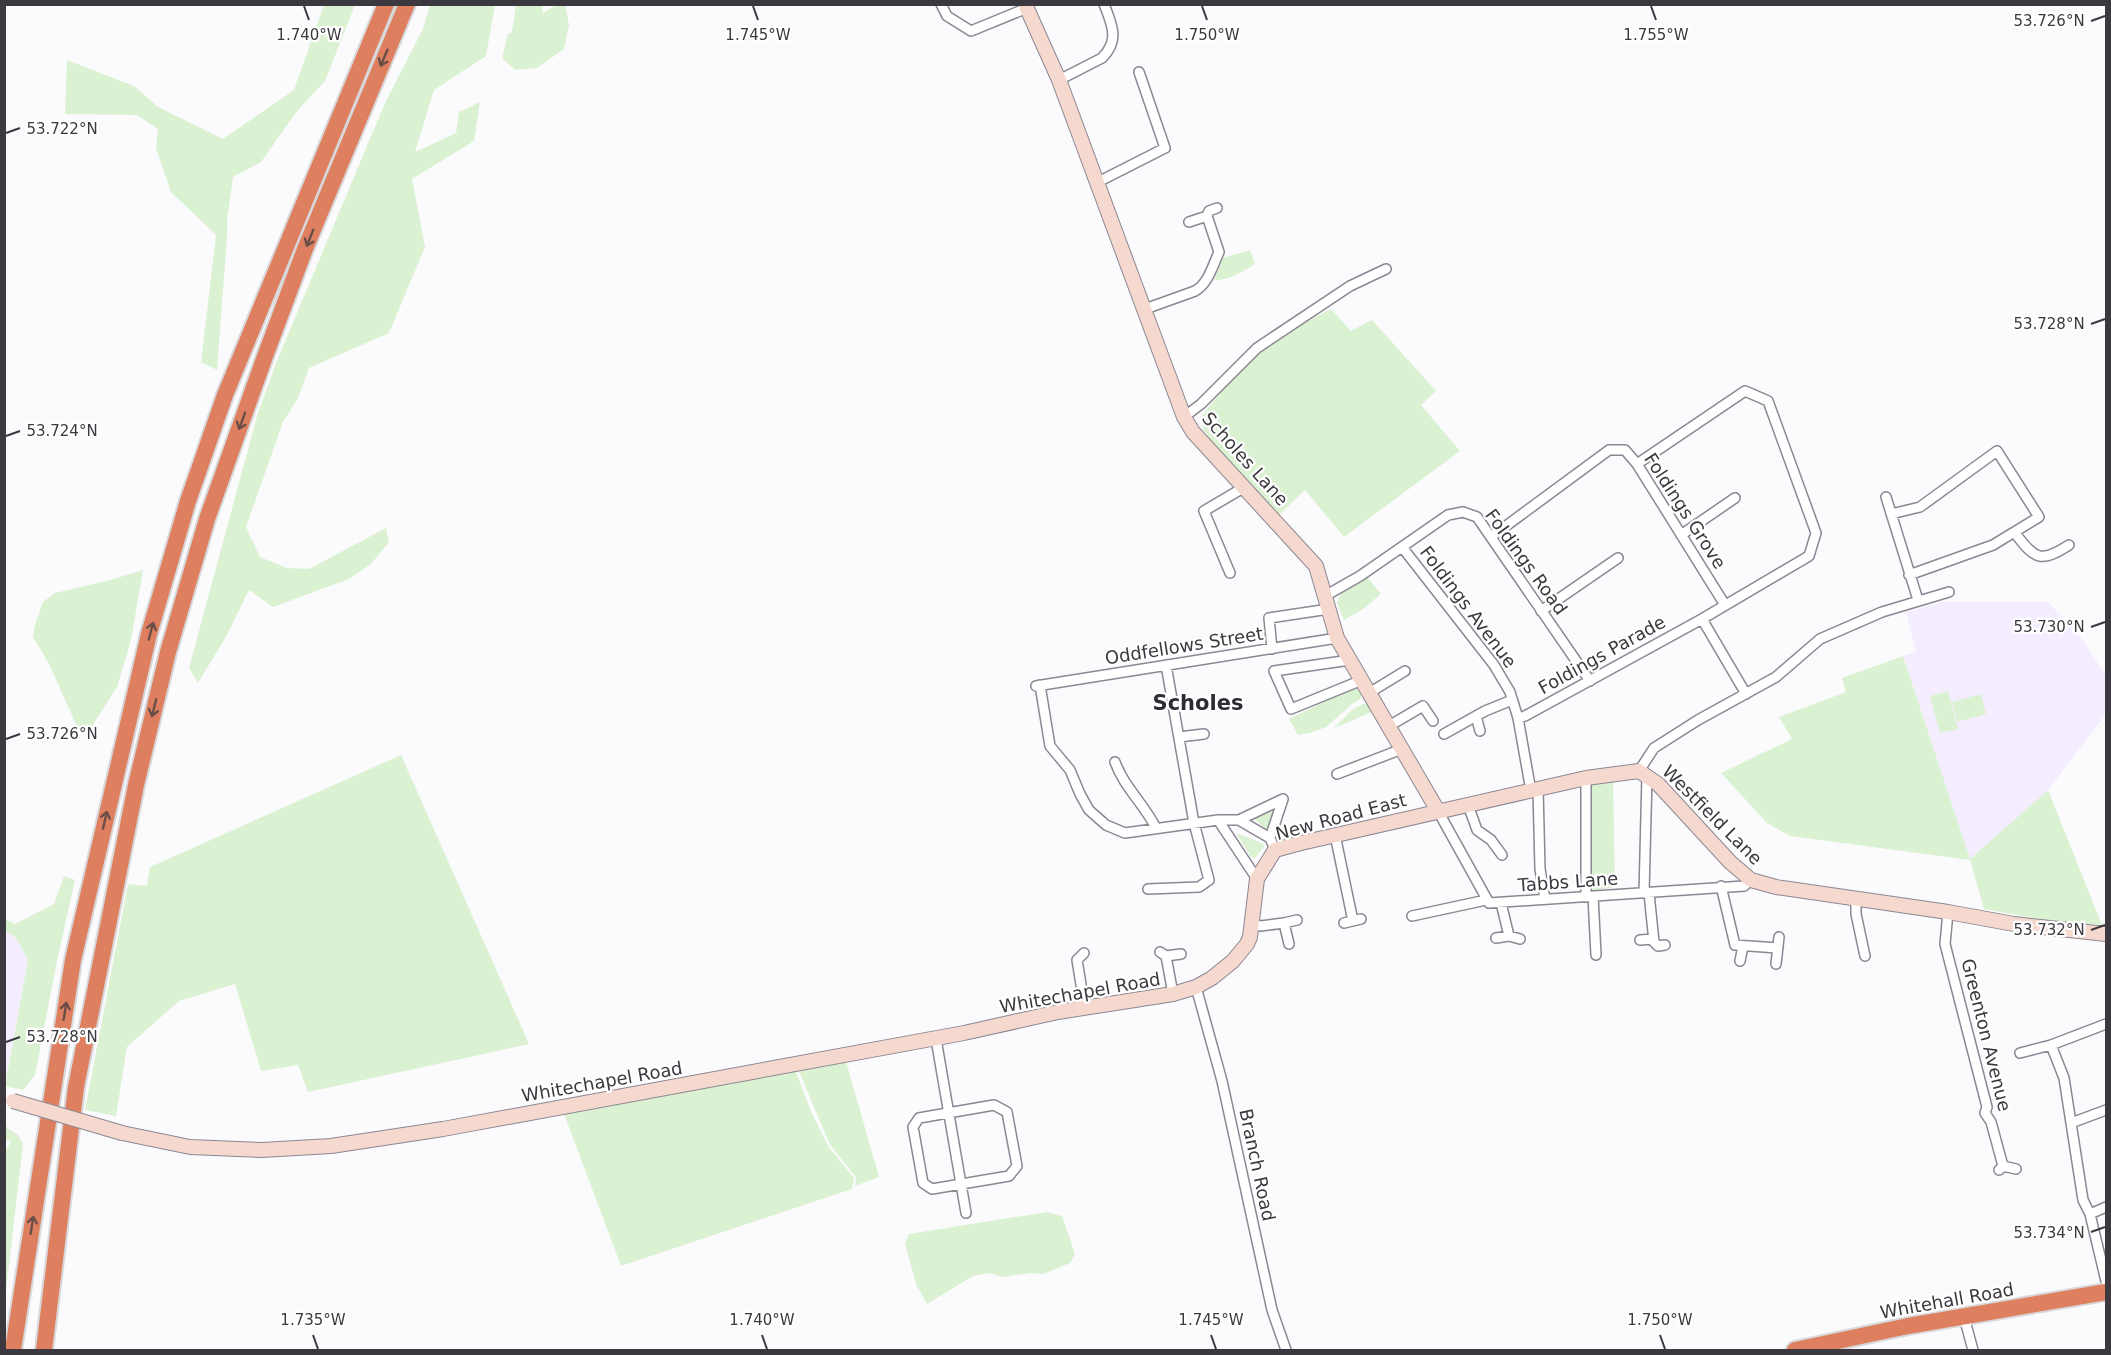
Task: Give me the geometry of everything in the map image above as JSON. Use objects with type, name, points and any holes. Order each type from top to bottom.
[{"type":"highway","points":[[15,1350],[23,1282],[73,960],[149,634],[188,501],[225,395],[386,4]]},
{"type":"highway","points":[[44,1350],[76,1087],[136,785],[168,652],[207,519],[264,358],[305,249],[407,4]]},
{"type":"highway","points":[[51,1350],[54,1261]]},
{"type":"highway","name":"Whitehall Road","points":[[1795,1350],[1908,1326],[2106,1292]]},
{"type":"main road","name":"Scholes Lane","points":[[1026,6],[1059,80],[1184,417],[1193,432],[1298,544],[1316,567],[1337,638],[1438,811]]},
{"type":"main road","name":"Westfield Lane","points":[[1438,811],[1586,778],[1643,773],[1658,783],[1730,862],[1751,880],[1776,887],[2035,927],[2106,934]]},
{"type":"main road","name":"New Road East","points":[[1196,987],[1212,978],[1238,956],[1247,944],[1257,879],[1273,844],[1335,835],[1438,811]]},
{"type":"main road","name":"Whitechapel Road","points":[[9,1100],[122,1133],[190,1147],[264,1150],[331,1146],[452,1128],[936,1039],[1058,1012],[1173,994],[1196,987]]},
{"type":"street","name":"Scholes Lane","points":[[941,4],[947,16],[971,31],[1026,6]]},
{"type":"street","points":[[1059,80],[1106,54],[1114,32],[1104,4]]},
{"type":"street","points":[[1098,182],[1165,148],[1139,72]]},
{"type":"street","points":[[1145,309],[1202,287],[1219,252],[1207,216],[1209,211],[1217,208]]},
{"type":"street","points":[[1189,222],[1207,216]]},
{"type":"street","points":[[1184,417],[1201,404],[1257,348],[1350,286],[1386,269]]},
{"type":"street","name":"Foldings Parade","points":[[1518,718],[1702,619],[1809,556],[1816,533],[1768,402],[1745,391],[1637,464]]},
{"type":"street","name":"Foldings Grove","points":[[1491,537],[1609,450],[1625,450],[1637,464],[1725,605]]},
{"type":"street","points":[[1891,514],[1920,507],[1997,451],[2039,517],[1994,544],[1909,575]]},
{"type":"street","points":[[1230,573],[1204,512],[1244,488]]},
{"type":"street","points":[[1886,497],[1918,600]]},
{"type":"street","points":[[1681,535],[1735,498]]},
{"type":"street","name":"Foldings Road","points":[[1327,602],[1448,514],[1463,512],[1477,517],[1590,681]]},
{"type":"street","points":[[2015,533],[2027,550],[2037,556],[2051,557],[2069,545]]},
{"type":"street","name":"Foldings Avenue","points":[[1402,547],[1494,665],[1510,692],[1534,790],[1540,869],[1545,899]]},
{"type":"street","points":[[1541,611],[1618,558]]},
{"type":"street","points":[[1665,945],[1658,946],[1654,941],[1647,893],[1643,773],[1653,748],[1776,677],[1820,639],[1882,612],[1949,592]]},
{"type":"street","points":[[1272,649],[1269,618],[1327,602]]},
{"type":"street","points":[[1702,619],[1746,694]]},
{"type":"street","name":"Oddfellows Street","points":[[1156,828],[1125,833],[1106,825],[1089,810],[1070,770],[1050,746],[1038,686],[1337,638]]},
{"type":"street","points":[[1350,660],[1274,671],[1291,709],[1362,680]]},
{"type":"street","points":[[1148,889],[1199,887],[1209,880],[1194,823],[1166,664]]},
{"type":"street","points":[[1369,693],[1405,671]]},
{"type":"street","points":[[1444,734],[1512,700]]},
{"type":"street","points":[[1389,726],[1424,706],[1433,721]]},
{"type":"street","points":[[1476,716],[1480,731]]},
{"type":"street","points":[[1179,736],[1204,734]]},
{"type":"street","points":[[1337,774],[1402,749]]},
{"type":"street","points":[[1115,762],[1121,778],[1146,809],[1156,828],[1218,820],[1239,820],[1283,799],[1273,844],[1239,820]]},
{"type":"street","points":[[1586,778],[1589,897],[1596,955]]},
{"type":"street","points":[[1468,805],[1477,830],[1491,840],[1502,855]]},
{"type":"street","points":[[1412,916],[1486,900],[1438,811]]},
{"type":"street","points":[[1218,820],[1257,879]]},
{"type":"street","points":[[1335,835],[1353,921]]},
{"type":"street","name":"Tabbs Lane","points":[[1486,900],[1489,903],[1501,903],[1744,886],[1751,880]]},
{"type":"street","points":[[1721,886],[1735,945],[1778,948]]},
{"type":"street","points":[[1856,898],[1856,914],[1865,956]]},
{"type":"street","points":[[1501,903],[1509,936]]},
{"type":"street","name":"Greenton Avenue","points":[[1948,912],[1945,944],[1988,1107],[1985,1113],[1991,1122],[2001,1168],[2016,1169]]},
{"type":"street","points":[[1251,924],[1261,926],[1297,920]]},
{"type":"street","points":[[1284,923],[1289,944]]},
{"type":"street","points":[[1496,938],[1509,936],[1520,939]]},
{"type":"street","points":[[1776,964],[1779,937]]},
{"type":"street","points":[[1640,940],[1654,941]]},
{"type":"street","points":[[1740,961],[1743,946]]},
{"type":"street","points":[[1084,953],[1077,960],[1085,1009]]},
{"type":"street","points":[[1173,994],[1163,954],[1181,954]]},
{"type":"street","name":"Branch Road","points":[[1196,987],[1222,1081],[1272,1310],[1286,1350]]},
{"type":"street","points":[[2020,1053],[2051,1046],[2106,1024]]},
{"type":"street","points":[[936,1039],[966,1213]]},
{"type":"street","points":[[2051,1046],[2064,1078],[2083,1200],[2090,1215],[2106,1281]]},
{"type":"street","points":[[994,1105],[1007,1112],[1017,1166],[1009,1176],[932,1188],[923,1183],[913,1127],[919,1118],[949,1113],[994,1105]]},
{"type":"street","points":[[2071,1123],[2106,1110]]},
{"type":"street","points":[[2090,1215],[2106,1207]]},
{"type":"street","points":[[1964,1317],[1973,1350]]},
{"type":"shaded area","points":[[1942,602],[2048,602],[2083,640],[2106,676],[2106,714],[2048,790],[1970,860],[1903,656],[1916,652],[1906,612]]},
{"type":"shaded area","points":[[5,919],[28,960],[5,1084]]},
{"type":"green space","points":[[324,5],[355,5],[325,81],[297,111],[261,162],[233,177],[227,220],[217,370],[201,362],[216,235],[171,192],[156,148],[158,129],[137,115],[65,114],[67,60],[134,86],[158,107],[223,139],[294,90]]},
{"type":"green space","points":[[430,5],[495,5],[486,56],[434,90],[415,152],[456,133],[459,112],[480,102],[474,141],[412,179],[425,247],[389,333],[309,368],[298,398],[283,422],[246,527],[260,557],[287,568],[309,569],[386,528],[389,542],[371,564],[349,579],[273,607],[249,590],[227,635],[198,683],[189,668],[257,416],[276,363],[385,103],[423,29]]},
{"type":"green space","points":[[516,5],[543,5],[542,13],[557,5],[565,5],[569,25],[564,49],[537,68],[515,70],[502,58],[508,34],[512,32]]},
{"type":"green space","points":[[1250,250],[1255,264],[1231,277],[1214,280],[1223,258]]},
{"type":"green space","points":[[1331,309],[1351,331],[1372,320],[1436,391],[1421,405],[1460,451],[1344,537],[1305,490],[1279,515],[1212,442],[1203,429],[1201,417],[1228,384],[1267,347]]},
{"type":"green space","points":[[143,570],[131,640],[117,687],[87,734],[80,733],[48,662],[33,637],[43,602],[55,593]]},
{"type":"green space","points":[[1367,577],[1381,594],[1363,609],[1344,620],[1337,603],[1341,593]]},
{"type":"green space","points":[[1903,656],[1970,859],[2048,790],[2102,925],[2045,920],[1984,909],[1970,860],[1790,836],[1767,823],[1721,773],[1792,739],[1779,717],[1846,692],[1842,678]]},
{"type":"green space","points":[[1355,687],[1362,694],[1359,700],[1326,727],[1298,735],[1289,719]]},
{"type":"green space","points":[[1948,691],[1958,729],[1940,733],[1930,696]]},
{"type":"green space","points":[[1981,694],[1986,714],[1957,722],[1952,702]]},
{"type":"green space","points":[[1367,704],[1372,712],[1334,728],[1353,709]]},
{"type":"green space","points":[[401,755],[529,1044],[308,1092],[298,1065],[261,1071],[235,984],[179,1001],[127,1047],[116,1116],[85,1110],[128,884],[147,886],[150,867]]},
{"type":"green space","points":[[1613,780],[1615,887],[1591,891],[1589,785]]},
{"type":"green space","points":[[1274,807],[1277,809],[1269,832],[1251,816]]},
{"type":"green space","points":[[1236,833],[1264,844],[1254,859],[1251,857]]},
{"type":"green space","points":[[64,876],[75,880],[35,1075],[23,1090],[5,1086],[28,960],[16,938],[5,931],[5,919],[15,924],[54,904]]},
{"type":"green space","points":[[845,1058],[879,1177],[855,1186],[856,1177],[830,1145],[798,1069]]},
{"type":"green space","points":[[795,1069],[810,1109],[828,1146],[854,1178],[852,1189],[621,1266],[564,1114]]},
{"type":"green space","points":[[5,1118],[7,1128],[18,1135],[23,1144],[5,1300],[4,1149],[7,1149],[11,1141],[5,1140]]},
{"type":"green space","points":[[1047,1212],[1062,1216],[1075,1254],[1070,1263],[1043,1274],[1031,1273],[1002,1277],[990,1273],[973,1276],[927,1304],[916,1284],[905,1244],[909,1234]]},
{"type":"district","name":"Scholes","points":[[1198,703]]}]
